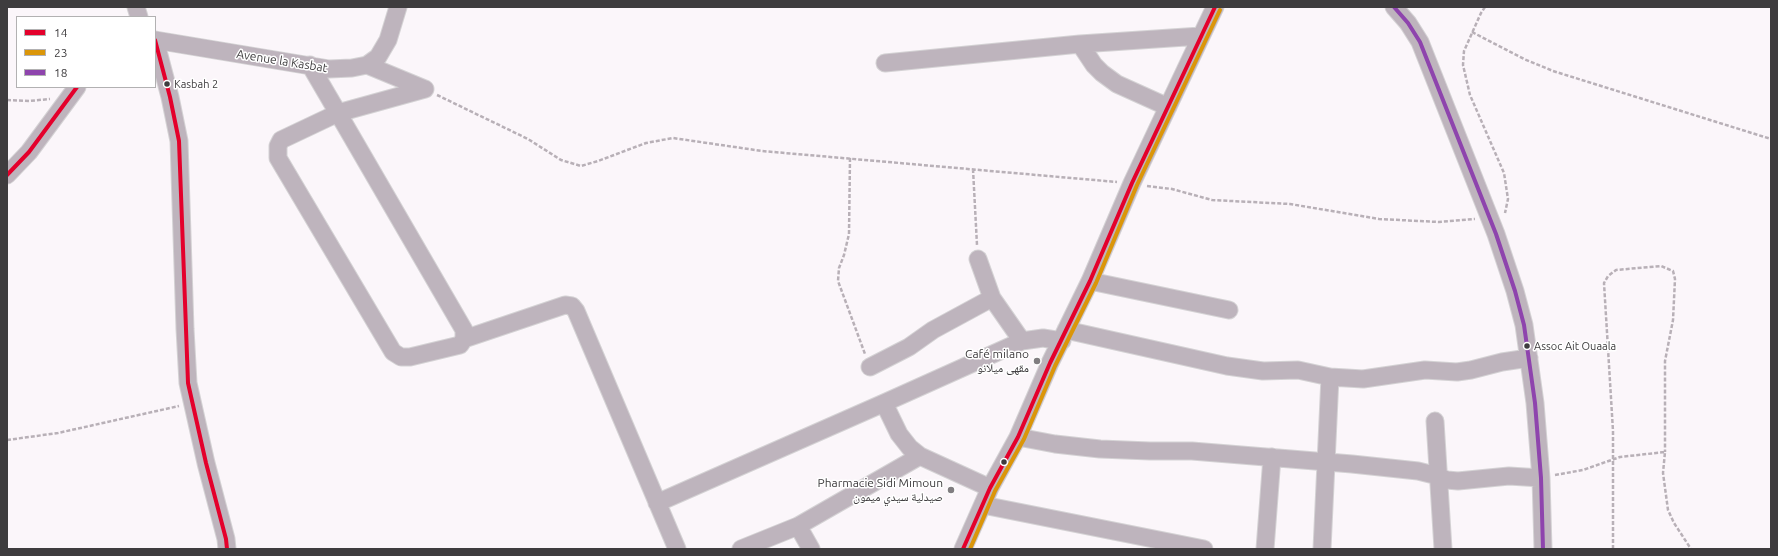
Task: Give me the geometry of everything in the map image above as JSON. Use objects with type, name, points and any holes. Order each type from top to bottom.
[{"type":"street","points":[[367,65],[378,57],[388,40],[398,7]]},
{"type":"street","points":[[963,549],[990,488],[1018,437],[1050,363],[1090,281],[1132,183],[1215,7]]},
{"type":"street","points":[[1394,7],[1408,23],[1420,42],[1496,234],[1515,291],[1524,325],[1535,403],[1541,478],[1543,549],[1532,549]]},
{"type":"street","points":[[885,63],[1080,44],[1201,36]]},
{"type":"street","name":"Avenue la Kasbat","points":[[156,40],[329,69],[352,68],[367,65]]},
{"type":"street","points":[[156,44],[170,97],[179,141],[184,329],[188,383],[206,463],[226,539],[226,549]]},
{"type":"street","points":[[1080,44],[1094,65],[1107,77],[1127,89],[1168,107]]},
{"type":"street","points":[[310,65],[338,113],[464,330],[464,339],[460,345],[410,357],[402,357],[392,352],[278,158],[278,146],[281,140],[338,113],[425,89]]},
{"type":"street","points":[[367,65],[425,89]]},
{"type":"street","points":[[7,175],[29,152],[74,92]]},
{"type":"street","points":[[978,259],[992,298],[1022,341]]},
{"type":"street","points":[[1090,281],[1229,310]]},
{"type":"street","points":[[870,368],[909,347],[933,330],[992,298]]},
{"type":"street","points":[[464,339],[565,305],[572,306],[576,311],[677,549]]},
{"type":"street","points":[[657,502],[1022,341],[1064,336],[1227,366],[1263,371],[1298,370],[1330,377],[1363,379],[1425,370],[1457,372],[1502,362],[1529,358]]},
{"type":"street","points":[[1322,549],[1330,377]]},
{"type":"street","points":[[884,403],[899,434],[910,448],[920,456],[990,488]]},
{"type":"street","points":[[1435,421],[1443,549]]},
{"type":"street","points":[[1018,437],[1055,444],[1100,449],[1192,451],[1418,471],[1439,476],[1447,480],[1458,481],[1509,476],[1541,478]]},
{"type":"street","points":[[741,549],[798,526],[920,456]]},
{"type":"street","points":[[1265,549],[1272,457]]},
{"type":"street","points":[[983,505],[1204,549]]},
{"type":"street","points":[[798,526],[811,549]]},
{"type":"path","points":[[1486,7],[1481,13],[1464,51],[1463,65],[1470,95],[1504,173],[1507,188],[1508,199],[1496,234]]},
{"type":"path","points":[[1472,32],[1524,59],[1554,71],[1771,139]]},
{"type":"path","points":[[425,89],[528,139],[561,160],[581,166],[646,143],[672,138],[762,151],[1132,183],[1172,190],[1212,200],[1290,204],[1379,219],[1439,222],[1490,218]]},
{"type":"path","points":[[7,100],[29,101],[74,92]]},
{"type":"path","points":[[850,158],[849,234],[839,268],[838,280],[870,368]]},
{"type":"path","points":[[973,169],[978,259]]},
{"type":"path","points":[[1613,549],[1612,401],[1608,360],[1604,283],[1608,276],[1616,270],[1661,266],[1673,271],[1676,279],[1673,320],[1665,360],[1663,473],[1668,510],[1674,523],[1691,549]]},
{"type":"path","points":[[7,440],[58,433],[193,403]]},
{"type":"path","points":[[1541,478],[1583,470],[1630,455],[1664,452]]},
{"type":"transit line","name":"14","points":[[963,549],[990,488],[1018,437],[1050,363],[1090,281],[1132,183],[1215,7]]},
{"type":"transit line","name":"18","points":[[1394,7],[1408,23],[1420,42],[1496,234],[1515,291],[1524,325],[1535,403],[1541,478],[1543,549]]},
{"type":"transit line","name":"23","points":[[970,549],[995,491],[1024,439],[1055,366],[1096,283],[1137,185],[1220,10]]},
{"type":"transit line","name":"14","points":[[156,44],[170,97],[179,141],[188,383],[206,463],[226,539],[227,549]]},
{"type":"transit line","name":"14","points":[[7,175],[29,152],[76,88]]},
{"type":"place","name":"Kasbah 2","points":[[167,84]]},
{"type":"place","name":"Assoc Ait Ouaala","points":[[1527,346]]},
{"type":"place","name":"Café milano مقهى ميلانو","points":[[1037,361]]},
{"type":"place","name":"Pharmacie Sidi Mimoun صيدلية سيدي ميمون","points":[[951,490]]}]
